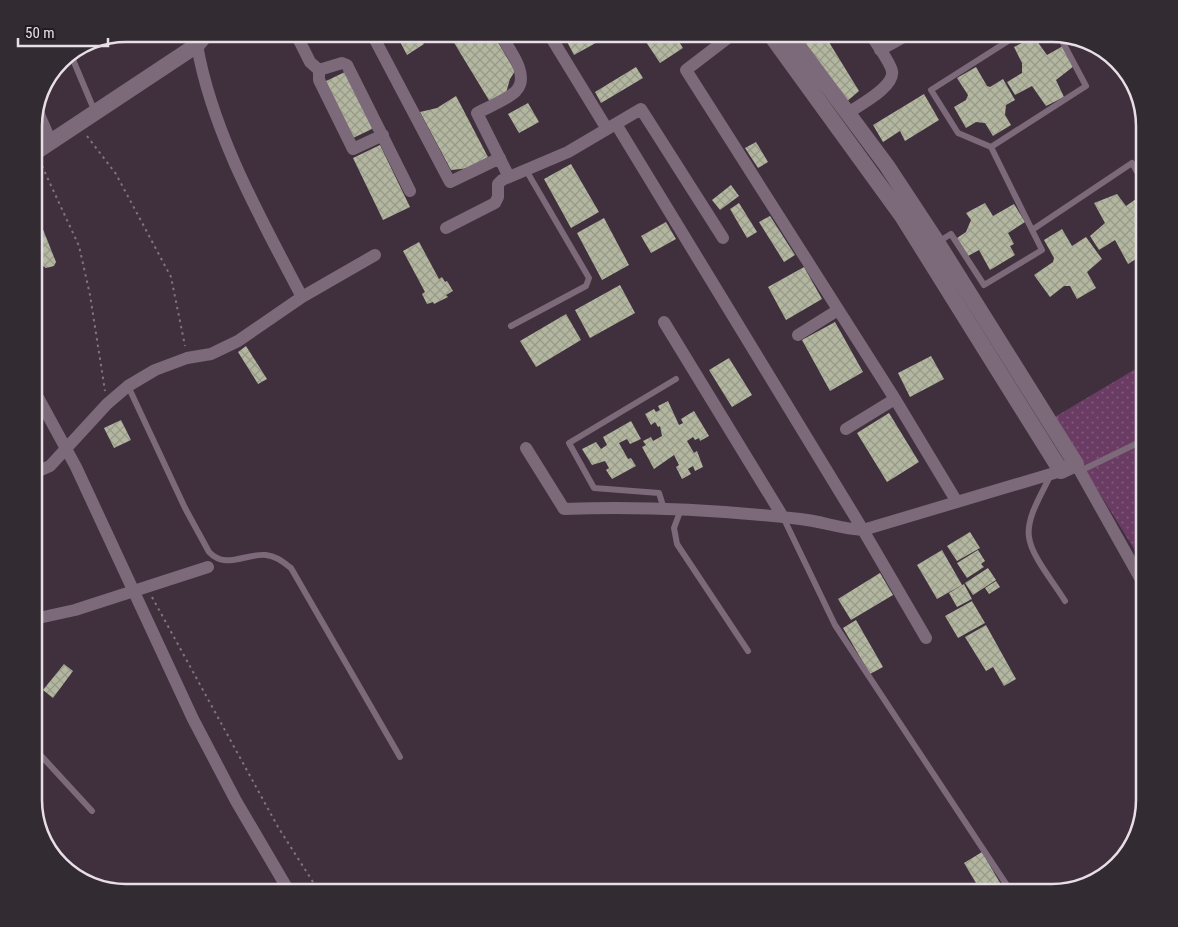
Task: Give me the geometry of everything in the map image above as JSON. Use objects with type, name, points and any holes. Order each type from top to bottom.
[{"type":"street","points":[[43,148],[198,42]]},
{"type":"street","points":[[201,42],[203,80],[225,136],[254,205],[302,297]]},
{"type":"street","points":[[300,42],[313,67],[319,70],[342,63],[347,65],[410,191]]},
{"type":"street","points":[[376,42],[450,182],[500,158]]},
{"type":"street","points":[[505,42],[520,69],[519,84],[516,91],[477,113],[509,177]]},
{"type":"street","points":[[554,42],[611,127],[863,530],[926,638]]},
{"type":"street","points":[[723,42],[686,70],[958,502]]},
{"type":"street","points":[[776,42],[930,246]]},
{"type":"street","points":[[795,42],[887,166],[930,246],[1067,470],[1136,573]]},
{"type":"street","points":[[848,113],[891,81],[892,72],[875,42]]},
{"type":"street","points":[[880,50],[894,42]]},
{"type":"street","points":[[319,70],[319,80],[353,149],[383,135]]},
{"type":"street","points":[[446,228],[495,203],[498,197],[498,184],[509,177],[568,152],[641,109],[723,238]]},
{"type":"street","points":[[43,124],[51,142]]},
{"type":"street","points":[[43,469],[50,466],[67,450],[108,404],[128,386],[155,370],[187,358],[210,354],[238,341],[302,297],[375,254]]},
{"type":"street","points":[[798,335],[838,310]]},
{"type":"street","points":[[664,322],[783,517]]},
{"type":"street","points":[[846,429],[895,400]]},
{"type":"street","points":[[43,406],[67,450],[193,719],[236,801],[285,884]]},
{"type":"street","points":[[526,448],[564,509],[681,509],[802,519],[845,529],[863,530],[1067,470]]},
{"type":"street","points":[[43,617],[75,610],[131,590],[208,567]]},
{"type":"lane","points":[[930,246],[952,234],[984,285],[1042,250],[991,147],[958,133],[931,90],[1006,42]]},
{"type":"lane","points":[[991,147],[1086,86],[1063,43]]},
{"type":"lane","points":[[74,61],[95,113]]},
{"type":"lane","points":[[1032,230],[1132,163],[1136,170]]},
{"type":"lane","points":[[511,326],[586,286],[589,278],[526,170]]},
{"type":"lane","points":[[664,509],[659,493],[594,488],[569,443],[676,379]]},
{"type":"lane","points":[[128,386],[185,508],[209,552],[214,557],[225,562],[265,555],[278,558],[291,568],[400,757]]},
{"type":"lane","points":[[1065,601],[1036,556],[1029,536],[1032,518],[1067,470],[1136,443]]},
{"type":"lane","points":[[681,509],[674,528],[677,544],[748,650]]},
{"type":"lane","points":[[783,517],[835,625],[1006,884]]},
{"type":"lane","points":[[43,758],[92,811]]},
{"type":"path","points":[[78,124],[116,174],[172,277],[187,358]]},
{"type":"path","points":[[43,170],[79,246],[90,295],[108,404]]},
{"type":"path","points":[[146,586],[278,827],[314,884]]},
{"type":"shaded area","points":[[1136,369],[1136,552],[1053,418]]},
{"type":"building","points":[[400,42],[423,42],[424,44],[407,55]]},
{"type":"building","points":[[454,42],[498,42],[515,71],[510,79],[506,93],[490,102]]},
{"type":"building","points":[[567,42],[598,42],[574,55]]},
{"type":"building","points":[[646,42],[679,42],[683,48],[660,63]]},
{"type":"building","points":[[829,42],[859,91],[845,103],[798,43]]},
{"type":"building","points":[[1024,42],[1038,42],[1047,55],[1063,46],[1074,66],[1056,80],[1064,97],[1046,106],[1032,86],[1015,95],[1007,82],[1022,73],[1022,63],[1014,47]]},
{"type":"building","points":[[636,67],[643,78],[601,103],[595,92]]},
{"type":"building","points":[[976,67],[987,86],[990,87],[1003,79],[1015,100],[1006,105],[1005,115],[1011,125],[993,136],[985,123],[976,122],[966,128],[954,107],[966,100],[968,95],[957,78]]},
{"type":"building","points":[[347,71],[374,128],[351,139],[324,82]]},
{"type":"building","points":[[924,94],[939,120],[905,141],[900,131],[883,142],[873,125]]},
{"type":"building","points":[[456,96],[488,157],[470,168],[451,170],[420,112],[437,108]]},
{"type":"building","points":[[528,103],[539,122],[519,133],[508,114]]},
{"type":"building","points":[[756,142],[768,162],[758,168],[745,148]]},
{"type":"building","points":[[380,145],[410,207],[383,220],[353,158]]},
{"type":"building","points":[[571,164],[599,212],[571,228],[544,179]]},
{"type":"building","points":[[731,185],[739,196],[720,210],[712,200]]},
{"type":"building","points":[[1117,194],[1126,206],[1136,199],[1136,259],[1128,264],[1115,240],[1099,250],[1090,236],[1105,223],[1094,203]]},
{"type":"building","points":[[739,203],[757,232],[747,238],[730,209]]},
{"type":"building","points":[[985,203],[993,216],[1014,204],[1025,222],[1008,233],[1014,244],[1010,246],[1015,255],[990,270],[979,250],[968,256],[957,238],[966,232],[971,220],[966,213]]},
{"type":"building","points":[[770,216],[795,255],[784,262],[759,222]]},
{"type":"building","points":[[604,218],[629,265],[602,280],[577,233]]},
{"type":"building","points":[[666,222],[676,239],[651,253],[641,236]]},
{"type":"building","points":[[1062,229],[1072,246],[1086,237],[1102,259],[1087,272],[1096,288],[1077,299],[1070,286],[1064,286],[1050,297],[1034,275],[1053,262],[1054,258],[1044,240]]},
{"type":"building","points":[[43,230],[56,262],[54,266],[46,268],[43,266]]},
{"type":"building","points":[[419,242],[439,279],[442,277],[445,282],[447,281],[453,291],[446,295],[448,297],[434,304],[433,302],[427,304],[422,294],[425,292],[403,251]]},
{"type":"building","points":[[804,267],[822,299],[786,320],[768,287]]},
{"type":"building","points":[[620,285],[635,313],[590,338],[575,310]]},
{"type":"building","points":[[566,314],[581,340],[536,367],[520,341]]},
{"type":"building","points":[[835,322],[863,372],[830,391],[802,340]]},
{"type":"building","points":[[246,346],[267,379],[258,384],[238,352]]},
{"type":"building","points":[[931,356],[944,379],[910,397],[898,373]]},
{"type":"building","points":[[729,358],[752,395],[732,407],[709,370]]},
{"type":"building","points":[[668,401],[679,425],[683,423],[681,419],[694,411],[709,436],[700,441],[699,438],[695,440],[693,437],[687,441],[694,453],[697,451],[703,467],[695,471],[693,466],[688,469],[691,474],[682,479],[676,467],[679,465],[674,455],[654,469],[642,447],[646,445],[643,441],[651,437],[653,441],[662,436],[660,426],[658,427],[655,422],[651,425],[645,414],[654,409],[656,412],[660,410],[658,406]]},
{"type":"building","points":[[889,413],[919,462],[887,482],[857,433]]},
{"type":"building","points":[[121,420],[131,440],[114,448],[104,428]]},
{"type":"building","points":[[631,421],[641,439],[630,444],[627,439],[619,443],[628,459],[631,458],[636,466],[612,479],[606,470],[609,468],[605,461],[592,465],[582,449],[596,442],[601,449],[607,445],[603,437]]},
{"type":"building","points":[[970,532],[980,548],[957,561],[947,546]]},
{"type":"building","points":[[942,550],[962,585],[937,599],[917,565]]},
{"type":"building","points":[[978,550],[985,561],[981,564],[984,567],[967,578],[957,563]]},
{"type":"building","points":[[988,568],[996,580],[973,595],[965,583]]},
{"type":"building","points":[[880,573],[893,595],[851,620],[838,599]]},
{"type":"building","points":[[996,581],[1000,587],[989,594],[985,588]]},
{"type":"building","points":[[964,584],[972,599],[957,607],[949,593]]},
{"type":"building","points":[[972,601],[985,623],[958,638],[945,616]]},
{"type":"building","points":[[856,620],[883,667],[870,674],[843,628]]},
{"type":"building","points":[[986,625],[1016,679],[1004,686],[993,667],[986,671],[965,637]]},
{"type":"building","points":[[64,664],[73,671],[53,698],[43,690]]},
{"type":"building","points":[[982,852],[1001,884],[977,884],[964,863]]}]
